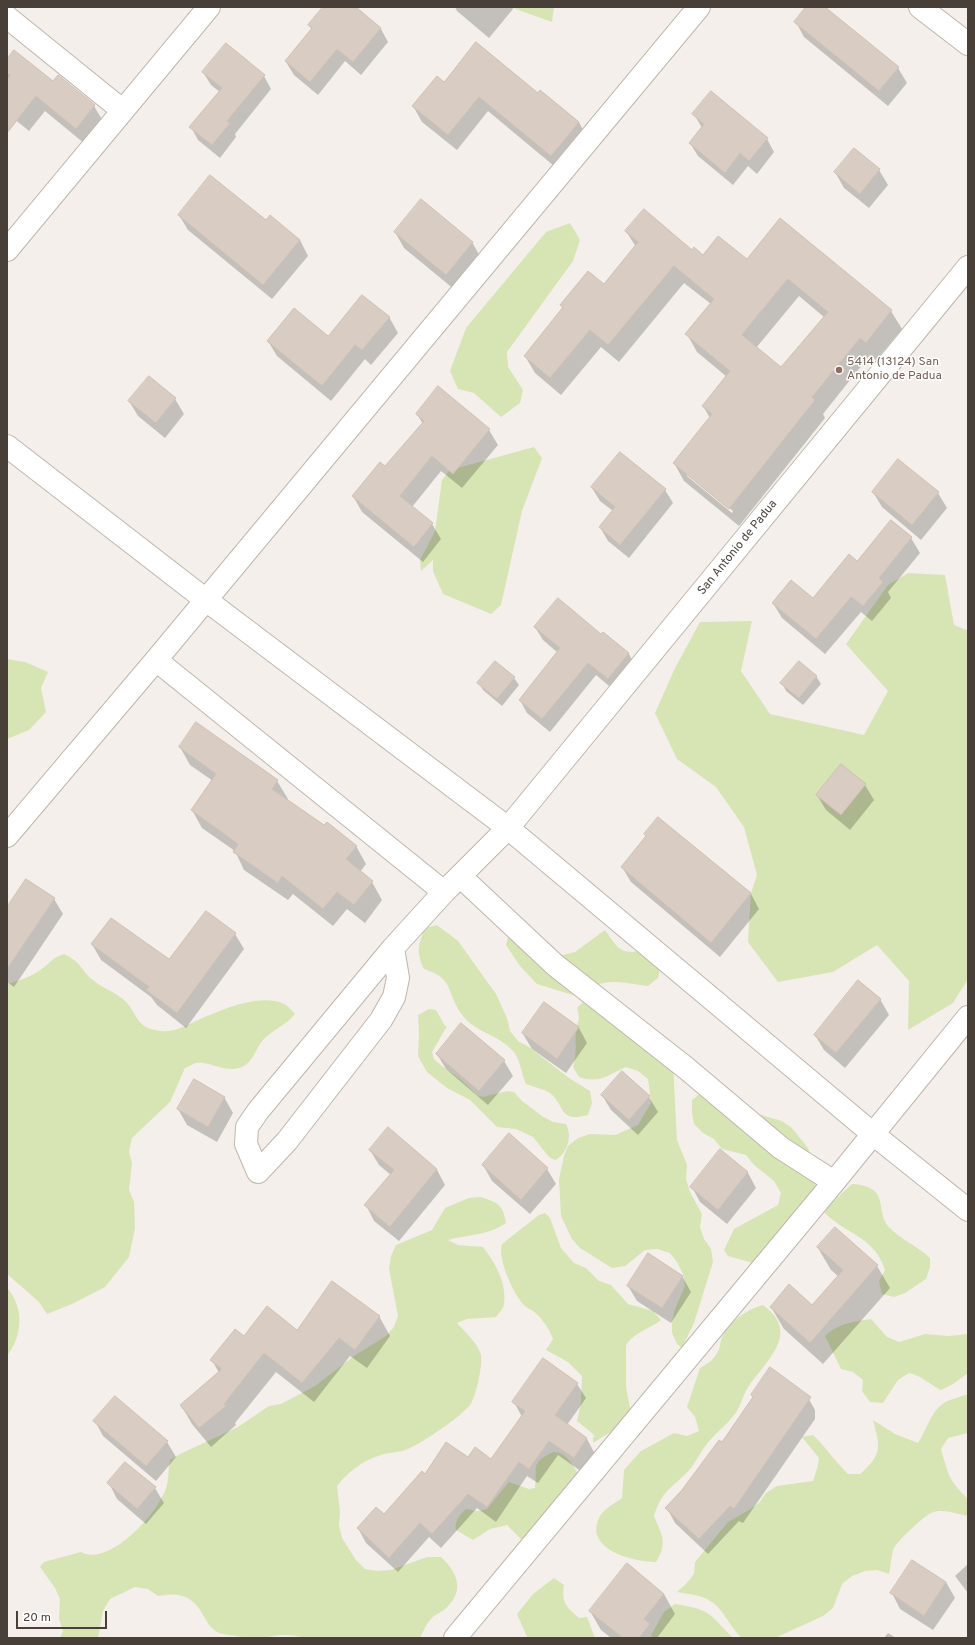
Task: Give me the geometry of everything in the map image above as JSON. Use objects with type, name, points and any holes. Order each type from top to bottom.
[{"type":"street","points":[[7,250],[209,7]]},
{"type":"street","points":[[7,836],[156,660],[700,7]]},
{"type":"street","points":[[920,7],[968,44]]},
{"type":"street","points":[[7,17],[122,110]]},
{"type":"street","name":"San Antonio de Padua","points":[[393,948],[398,978],[394,997],[381,1020],[287,1141],[258,1172],[246,1144],[247,1127],[258,1111],[393,948],[444,892],[508,828],[968,267]]},
{"type":"street","points":[[7,446],[206,600],[508,828],[874,1134],[968,1210]]},
{"type":"street","points":[[156,660],[444,892]]},
{"type":"street","points":[[460,876],[555,965],[686,1068],[781,1148],[834,1182]]},
{"type":"street","points":[[455,1638],[874,1134],[968,1017]]},
{"type":"green space","points":[[510,7],[554,7],[552,22]]},
{"type":"green space","points":[[570,223],[580,240],[573,261],[507,352],[508,367],[523,390],[520,403],[501,417],[474,393],[458,389],[450,371],[466,328],[546,232]]},
{"type":"green space","points":[[534,447],[542,458],[522,511],[501,605],[491,614],[443,594],[433,571],[433,560],[421,571],[420,560],[435,531],[442,480],[450,470]]},
{"type":"green space","points":[[908,573],[945,575],[954,625],[966,630],[968,627],[968,979],[953,1003],[908,1030],[909,981],[877,945],[833,972],[778,982],[748,942],[751,893],[757,875],[744,827],[716,787],[677,759],[655,713],[675,668],[700,622],[752,621],[741,671],[770,714],[864,735],[888,691],[846,644],[888,585]]},
{"type":"green space","points":[[7,659],[25,662],[48,672],[41,688],[46,712],[29,730],[7,739]]},
{"type":"green space","points":[[437,925],[458,941],[496,994],[507,1018],[510,1031],[518,1041],[529,1047],[569,1078],[590,1091],[592,1103],[588,1115],[572,1117],[567,1115],[550,1093],[526,1084],[518,1059],[513,1051],[501,1041],[480,1030],[468,1021],[457,1008],[446,982],[441,977],[424,969],[419,953],[419,944],[425,928]]},
{"type":"green space","points":[[605,930],[620,949],[629,952],[643,950],[660,968],[658,978],[648,986],[617,982],[602,983],[573,995],[537,984],[520,966],[506,945],[509,933],[563,955],[575,952]]},
{"type":"green space","points":[[64,954],[75,960],[97,983],[124,1000],[141,1023],[152,1029],[161,1031],[174,1030],[228,1008],[253,1001],[276,1001],[286,1005],[295,1014],[266,1037],[249,1062],[240,1068],[228,1069],[205,1063],[196,1063],[185,1068],[170,1102],[132,1138],[129,1152],[132,1163],[129,1190],[134,1202],[135,1228],[129,1257],[105,1287],[72,1304],[47,1314],[39,1302],[7,1274],[7,984],[21,980],[35,973],[54,958]]},
{"type":"green space","points":[[585,1000],[673,1063],[677,1140],[687,1165],[686,1179],[690,1192],[702,1214],[700,1227],[704,1239],[711,1249],[713,1262],[694,1323],[682,1348],[677,1344],[672,1333],[672,1321],[675,1309],[685,1286],[683,1274],[677,1262],[670,1253],[657,1249],[645,1250],[625,1266],[612,1268],[580,1248],[572,1239],[561,1216],[559,1179],[564,1156],[568,1146],[578,1138],[590,1134],[615,1135],[638,1125],[651,1103],[648,1079],[638,1071],[626,1067],[603,1078],[592,1080],[579,1077],[573,1067],[576,1032],[579,1019],[577,1008]]},
{"type":"green space","points":[[429,1009],[436,1010],[445,1026],[447,1026],[432,1052],[434,1059],[459,1078],[477,1095],[483,1097],[507,1091],[514,1092],[522,1101],[542,1116],[553,1122],[566,1124],[569,1134],[568,1145],[566,1150],[559,1158],[555,1160],[549,1157],[533,1137],[516,1129],[497,1127],[470,1100],[447,1088],[427,1072],[418,1056],[418,1015]]},
{"type":"green space","points":[[702,1092],[758,1114],[782,1121],[792,1128],[808,1148],[817,1174],[815,1187],[802,1224],[753,1263],[728,1256],[724,1250],[734,1229],[778,1205],[781,1193],[774,1181],[754,1165],[746,1155],[722,1149],[714,1139],[703,1133],[694,1124],[692,1100]]},
{"type":"green space","points":[[852,1184],[865,1186],[873,1190],[878,1195],[885,1221],[890,1228],[930,1258],[930,1267],[926,1279],[905,1293],[894,1297],[882,1294],[879,1281],[885,1270],[874,1249],[823,1211]]},
{"type":"green space","points":[[481,1197],[499,1205],[505,1217],[506,1223],[485,1233],[448,1240],[458,1245],[483,1247],[496,1266],[504,1288],[504,1306],[496,1317],[467,1319],[457,1323],[474,1342],[481,1355],[480,1373],[477,1388],[472,1401],[465,1411],[458,1417],[432,1435],[408,1449],[374,1457],[362,1463],[351,1471],[337,1486],[340,1512],[339,1525],[342,1538],[356,1560],[365,1569],[377,1571],[391,1570],[427,1557],[441,1557],[452,1570],[457,1583],[455,1597],[444,1610],[429,1621],[420,1638],[304,1638],[286,1635],[256,1638],[223,1634],[218,1633],[208,1624],[198,1607],[189,1599],[183,1596],[171,1594],[158,1596],[148,1589],[135,1587],[110,1599],[103,1611],[98,1638],[60,1638],[63,1631],[59,1619],[60,1599],[55,1588],[40,1567],[44,1562],[81,1552],[92,1555],[105,1552],[119,1545],[145,1522],[163,1496],[168,1482],[170,1460],[238,1427],[269,1406],[281,1404],[315,1386],[354,1356],[386,1336],[394,1327],[398,1316],[389,1269],[391,1256],[396,1245],[432,1230],[445,1208],[469,1198]]},
{"type":"green space","points":[[545,1213],[550,1218],[561,1248],[574,1263],[586,1268],[599,1281],[611,1285],[628,1304],[653,1311],[661,1320],[632,1338],[626,1346],[626,1387],[631,1413],[625,1423],[593,1443],[593,1437],[595,1437],[577,1421],[581,1402],[582,1376],[568,1362],[546,1350],[553,1339],[545,1324],[519,1299],[507,1275],[502,1258],[502,1244],[539,1215]]},
{"type":"green space","points":[[7,1288],[17,1304],[19,1322],[16,1340],[7,1356]]},
{"type":"green space","points":[[763,1305],[774,1316],[780,1327],[780,1337],[776,1348],[747,1389],[734,1415],[703,1449],[685,1475],[665,1493],[657,1506],[654,1516],[663,1544],[656,1562],[623,1556],[613,1551],[604,1545],[598,1537],[596,1527],[602,1513],[622,1498],[624,1470],[641,1451],[674,1433],[687,1436],[699,1431],[695,1417],[687,1407],[700,1368],[714,1358],[720,1348],[721,1340],[725,1331],[734,1321],[751,1309]]},
{"type":"green space","points":[[871,1319],[887,1337],[899,1342],[925,1334],[949,1336],[968,1334],[968,1373],[953,1384],[941,1390],[922,1378],[909,1373],[898,1380],[883,1403],[870,1402],[862,1391],[863,1380],[853,1372],[841,1369],[825,1336],[841,1326],[852,1322]]},
{"type":"green space","points":[[968,1394],[968,1433],[948,1438],[941,1449],[950,1477],[968,1499],[968,1516],[940,1511],[927,1515],[895,1546],[892,1553],[889,1574],[877,1570],[865,1571],[852,1576],[842,1584],[833,1608],[823,1616],[775,1638],[742,1638],[734,1630],[720,1609],[712,1602],[700,1596],[677,1592],[694,1574],[695,1562],[728,1522],[759,1503],[766,1493],[777,1486],[813,1481],[819,1458],[802,1437],[813,1435],[848,1474],[860,1474],[873,1461],[878,1450],[873,1420],[895,1434],[918,1443],[932,1416],[939,1407],[949,1400]]},
{"type":"green space","points":[[553,1452],[562,1454],[566,1457],[580,1476],[528,1539],[521,1539],[507,1525],[490,1529],[473,1540],[456,1530],[458,1519],[466,1509],[478,1511],[487,1509],[509,1482],[529,1489],[535,1488],[536,1466],[540,1460]]},
{"type":"green space","points":[[554,1578],[564,1585],[564,1600],[571,1611],[579,1618],[587,1617],[595,1638],[526,1638],[527,1637],[517,1614],[533,1594]]},
{"type":"green space","points":[[675,1604],[696,1608],[703,1611],[713,1618],[733,1638],[652,1638],[651,1635],[664,1612]]},
{"type":"building","points":[[323,7],[356,7],[381,28],[353,62],[337,49],[310,82],[285,61],[312,28],[308,25]]},
{"type":"building","points":[[806,7],[825,7],[899,67],[879,91],[794,22]]},
{"type":"building","points":[[476,42],[538,93],[540,90],[579,122],[551,156],[479,97],[448,135],[412,106],[437,76],[444,82]]},
{"type":"building","points":[[226,43],[265,75],[227,121],[230,123],[212,145],[189,127],[222,88],[202,72]]},
{"type":"building","points":[[14,50],[53,81],[58,75],[95,105],[76,129],[36,96],[7,133],[7,80],[10,75],[7,73],[7,59]]},
{"type":"building","points":[[711,91],[768,138],[749,161],[740,153],[725,173],[689,143],[704,124],[692,114]]},
{"type":"building","points":[[854,148],[880,169],[860,194],[834,172]]},
{"type":"building","points":[[210,175],[266,220],[270,215],[300,240],[263,285],[178,215]]},
{"type":"building","points":[[421,199],[473,242],[446,275],[394,232]]},
{"type":"building","points":[[644,209],[692,250],[694,247],[703,255],[718,236],[747,259],[780,218],[892,310],[866,343],[860,338],[812,397],[815,400],[729,509],[673,463],[712,414],[702,406],[730,371],[685,334],[714,299],[674,266],[608,345],[590,330],[550,378],[524,356],[563,307],[560,305],[588,271],[604,284],[638,242],[625,231]],"holes":[[[788,279],[828,312],[781,367],[742,335]]]},
{"type":"building","points":[[362,295],[390,317],[362,350],[355,345],[322,386],[267,341],[294,308],[328,336]]},
{"type":"building","points":[[149,376],[176,398],[156,423],[128,401]]},
{"type":"building","points":[[438,386],[490,429],[453,474],[432,456],[400,496],[433,523],[414,547],[352,496],[380,462],[385,466],[424,421],[416,414]]},
{"type":"building","points":[[620,452],[666,489],[620,545],[599,527],[615,507],[591,487]]},
{"type":"building","points":[[898,459],[939,492],[912,525],[872,492]]},
{"type":"building","points":[[891,520],[912,537],[879,578],[883,582],[863,606],[851,597],[816,639],[772,603],[791,580],[813,598],[849,554],[857,561]]},
{"type":"building","points":[[558,598],[601,634],[603,632],[629,653],[608,679],[588,663],[542,719],[519,700],[560,648],[534,627]]},
{"type":"building","points":[[495,661],[515,677],[497,699],[477,683]]},
{"type":"building","points":[[799,661],[817,676],[799,698],[780,683]]},
{"type":"building","points":[[196,722],[278,780],[272,789],[324,825],[327,822],[357,846],[346,859],[373,881],[354,905],[337,892],[323,909],[282,876],[278,883],[233,852],[238,844],[191,810],[216,774],[179,747]]},
{"type":"building","points":[[841,764],[866,784],[841,815],[816,795]]},
{"type":"building","points":[[658,817],[751,893],[711,943],[621,867],[646,836],[644,834]]},
{"type":"building","points":[[26,879],[55,898],[7,969],[7,907]]},
{"type":"building","points":[[206,911],[236,933],[177,1013],[146,990],[149,987],[91,944],[111,918],[169,959]]},
{"type":"building","points":[[858,980],[881,999],[836,1053],[814,1035]]},
{"type":"building","points":[[544,1002],[579,1027],[557,1059],[522,1033]]},
{"type":"building","points":[[461,1023],[505,1060],[479,1091],[436,1054]]},
{"type":"building","points":[[622,1071],[650,1096],[629,1120],[601,1095]]},
{"type":"building","points":[[194,1079],[225,1097],[208,1127],[177,1109]]},
{"type":"building","points":[[388,1127],[437,1169],[390,1227],[364,1205],[394,1170],[369,1150]]},
{"type":"building","points":[[509,1133],[548,1168],[521,1200],[482,1165]]},
{"type":"building","points":[[720,1149],[748,1172],[718,1210],[690,1187]]},
{"type":"building","points":[[835,1227],[878,1265],[810,1343],[770,1307],[789,1284],[812,1305],[843,1270],[817,1247]]},
{"type":"building","points":[[648,1253],[683,1276],[662,1308],[627,1286]]},
{"type":"building","points":[[332,1281],[380,1316],[355,1350],[339,1338],[302,1383],[264,1353],[224,1404],[226,1406],[199,1428],[180,1405],[222,1369],[210,1360],[235,1329],[244,1336],[267,1306],[297,1330]]},
{"type":"building","points":[[543,1358],[578,1383],[555,1415],[587,1438],[574,1458],[549,1441],[529,1469],[519,1462],[487,1507],[468,1494],[432,1534],[420,1523],[389,1558],[357,1528],[376,1507],[384,1514],[422,1471],[425,1474],[446,1442],[468,1457],[475,1447],[491,1459],[525,1411],[512,1402]]},
{"type":"building","points":[[770,1367],[811,1397],[734,1509],[730,1506],[699,1539],[665,1508],[682,1490],[719,1440],[722,1442],[753,1397],[751,1395]]},
{"type":"building","points":[[115,1396],[168,1441],[146,1466],[93,1421]]},
{"type":"building","points":[[125,1462],[156,1487],[137,1509],[107,1483]]},
{"type":"building","points":[[912,1560],[946,1582],[924,1616],[890,1593]]},
{"type":"building","points":[[627,1563],[664,1594],[644,1619],[650,1624],[639,1638],[623,1638],[589,1611]]},
{"type":"place","name":"5414 (13124) San Antonio de Padua","points":[[839,370]]}]
